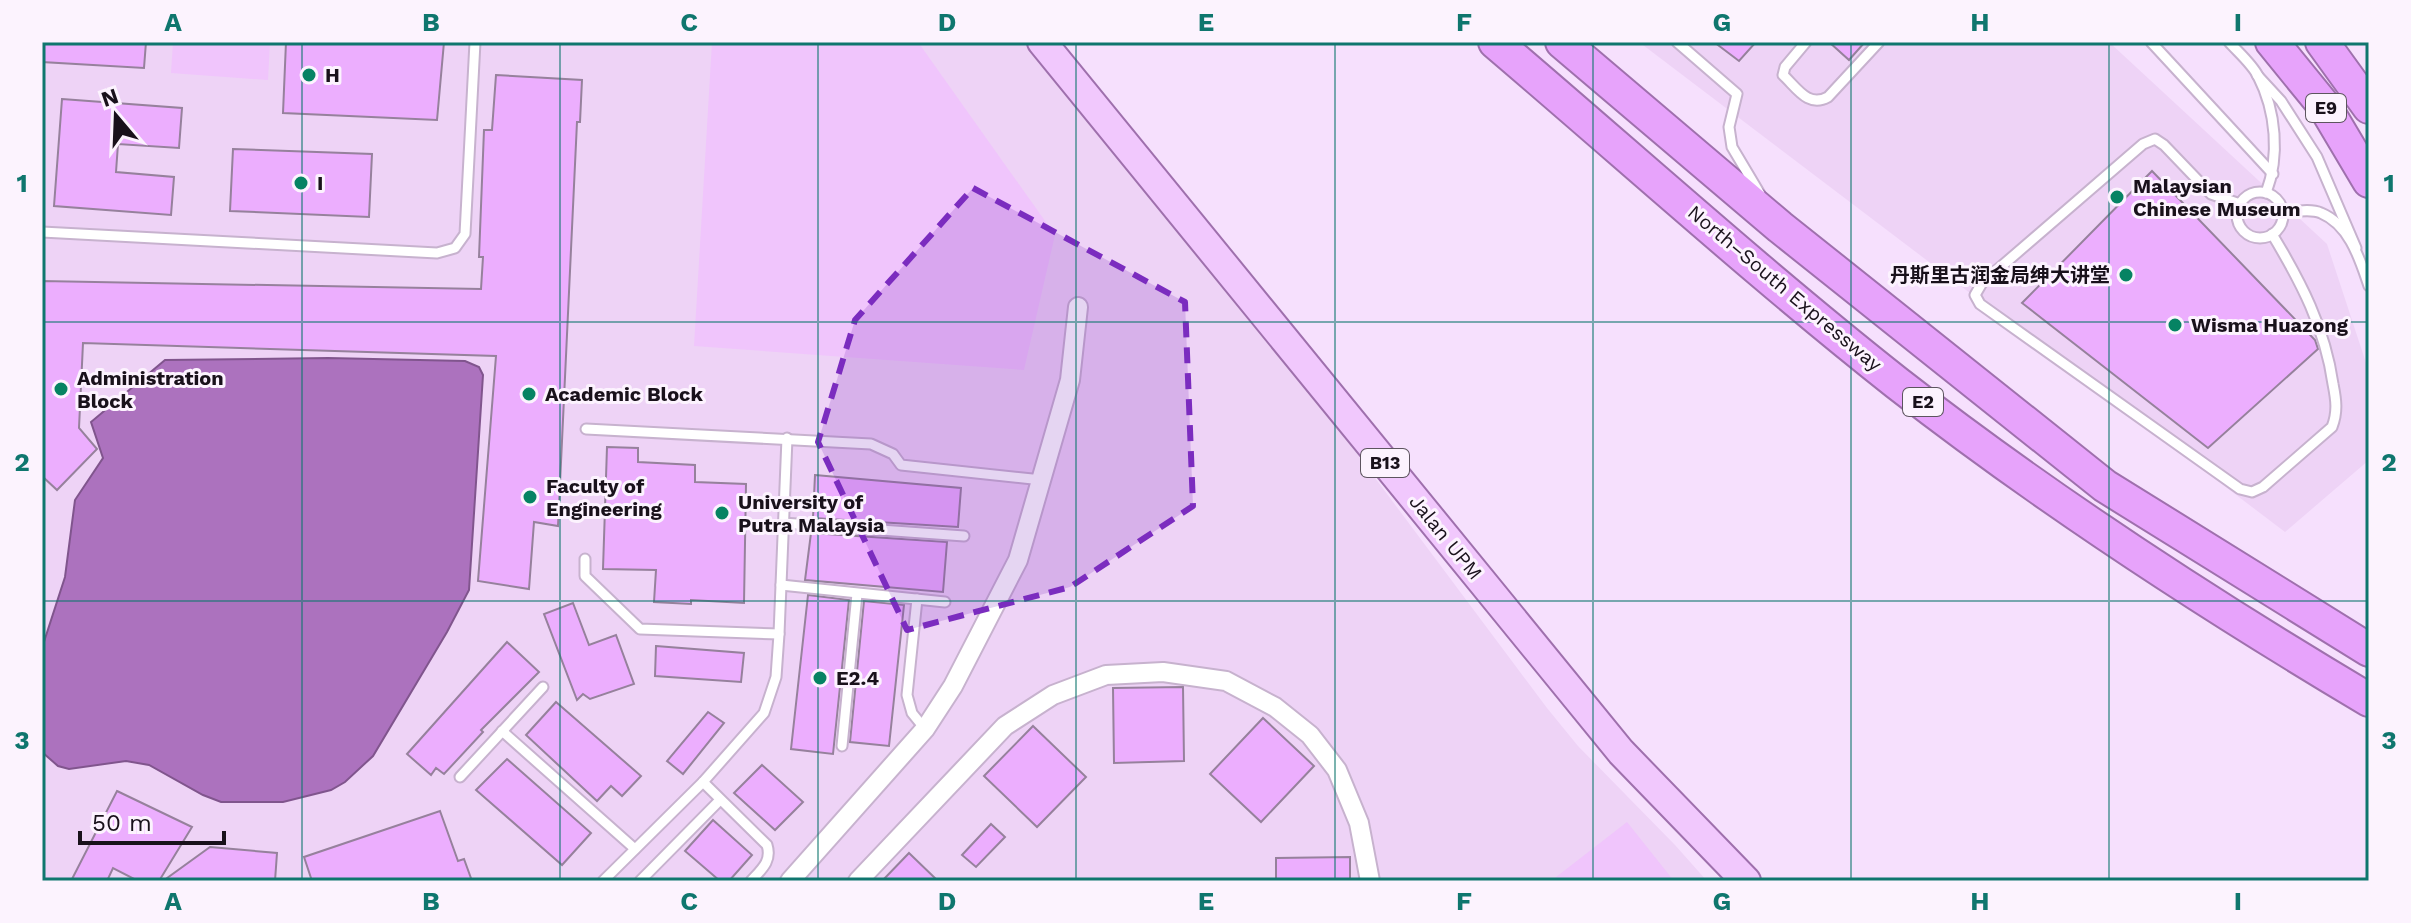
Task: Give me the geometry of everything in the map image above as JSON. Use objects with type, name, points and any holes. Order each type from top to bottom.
[{"type":"highway","name":"North–South Expressway","points":[[1495,42],[1897,383],[2083,520],[2369,700]]},
{"type":"highway","name":"E2","points":[[1562,42],[1780,227],[2105,486],[2369,650]]},
{"type":"highway","name":"E9","points":[[2272,42],[2325,107],[2369,181]]},
{"type":"highway","name":"E9","points":[[2322,42],[2369,107]]},
{"type":"main road","name":"Jalan UPM","points":[[1042,42],[1621,752],[1746,878]]},
{"type":"street","points":[[790,881],[925,729],[953,686],[1018,560],[1070,380],[1078,307]]},
{"type":"street","points":[[858,881],[1005,726],[1053,695],[1106,675],[1163,672],[1226,681],[1275,707],[1310,735],[1337,770],[1359,823],[1370,881]]},
{"type":"lane","points":[[42,232],[437,253],[455,248],[465,234],[475,42]]},
{"type":"lane","points":[[1677,42],[1737,94],[1729,127],[1732,147],[1780,227]]},
{"type":"lane","points":[[1806,42],[1785,67],[1783,75],[1811,101],[1819,102],[1828,97],[1879,42]]},
{"type":"lane","points":[[2151,42],[2273,174]]},
{"type":"lane","points":[[2229,42],[2281,101],[2317,157],[2369,286]]},
{"type":"lane","points":[[2257,75],[2273,123],[2273,174],[2266,193]]},
{"type":"lane","points":[[2240,204],[2211,194],[2155,139],[2143,144],[1982,283],[1975,295],[1980,304],[2194,457],[2240,489],[2252,492],[2263,487],[2332,427],[2336,417],[2329,356],[2314,308],[2272,234]]},
{"type":"lane","points":[[2266,193],[2274,197],[2282,213],[2282,221],[2272,234],[2257,238],[2244,232],[2237,219],[2240,204],[2249,195],[2266,193]]},
{"type":"lane","points":[[2282,213],[2320,212],[2340,228],[2356,248]]},
{"type":"lane","points":[[586,429],[871,444],[893,454],[901,465],[1042,480]]},
{"type":"lane","points":[[603,881],[703,782],[764,713],[776,677],[787,438]]},
{"type":"lane","points":[[783,523],[964,536]]},
{"type":"lane","points":[[585,559],[585,576],[640,629],[779,634]]},
{"type":"lane","points":[[781,585],[945,602]]},
{"type":"lane","points":[[842,746],[857,594]]},
{"type":"lane","points":[[917,599],[907,695],[912,713],[925,729]]},
{"type":"lane","points":[[460,777],[543,687]]},
{"type":"lane","points":[[502,731],[635,849]]},
{"type":"lane","points":[[703,782],[767,845],[770,854],[766,864],[751,881]]},
{"type":"lane","points":[[640,881],[720,800]]},
{"type":"highlighted area","points":[[973,188],[1185,302],[1193,506],[1070,587],[907,630],[818,442],[855,320]]},
{"type":"shaded area","name":"University of Putra Malaysia","points":[[42,42],[1026,42],[1331,419],[1547,708],[1578,746],[1707,881],[42,881]]},
{"type":"shaded area","points":[[173,42],[270,42],[268,80],[171,73]]},
{"type":"shaded area","points":[[712,42],[918,42],[1055,235],[1024,370],[694,346]]},
{"type":"shaded area","points":[[1639,42],[2109,42],[2327,244],[2369,372],[2369,460],[2285,532]]},
{"type":"shaded area","points":[[328,358],[465,361],[479,367],[483,375],[469,590],[373,756],[345,782],[331,790],[283,802],[221,802],[149,765],[126,761],[69,769],[58,766],[42,752],[42,648],[65,577],[75,500],[103,458],[91,422],[165,360]]},
{"type":"shaded area","points":[[1627,822],[1674,881],[1551,881]]},
{"type":"building","points":[[42,42],[146,42],[144,68],[42,62]]},
{"type":"building","name":"H","points":[[286,42],[444,42],[437,120],[283,113]]},
{"type":"building","points":[[1714,42],[1756,42],[1739,61]]},
{"type":"building","points":[[1829,42],[1865,42],[1849,60]]},
{"type":"building","points":[[496,75],[582,80],[580,122],[577,122],[558,526],[534,522],[529,589],[478,581],[496,356],[83,343],[79,428],[97,449],[57,490],[42,476],[42,281],[481,289],[483,257],[479,257],[484,130],[492,130]]},
{"type":"building","points":[[62,99],[182,108],[179,148],[118,144],[116,172],[174,177],[171,215],[54,206]]},
{"type":"building","name":"I","points":[[233,149],[372,154],[369,217],[230,211]]},
{"type":"building","name":"Wisma Huazong","points":[[2152,171],[2315,340],[2318,349],[2208,448],[2022,303]]},
{"type":"building","points":[[607,447],[638,448],[638,462],[695,465],[695,482],[746,484],[744,603],[691,600],[691,604],[654,602],[656,570],[603,569]]},
{"type":"building","points":[[815,475],[961,488],[958,527],[813,518]]},
{"type":"building","points":[[811,533],[947,542],[943,592],[805,580]]},
{"type":"building","name":"E2.4","points":[[808,595],[849,600],[833,754],[791,749]]},
{"type":"building","points":[[864,601],[904,605],[889,746],[850,742]]},
{"type":"building","points":[[573,603],[589,645],[616,635],[634,684],[590,699],[583,694],[577,700],[544,614]]},
{"type":"building","points":[[507,642],[539,672],[481,730],[483,732],[444,774],[436,768],[431,775],[407,754]]},
{"type":"building","points":[[656,646],[744,653],[741,682],[655,676]]},
{"type":"building","points":[[1183,687],[1184,761],[1114,763],[1113,688]]},
{"type":"building","points":[[556,702],[641,776],[622,796],[611,786],[597,801],[526,735]]},
{"type":"building","points":[[708,712],[724,723],[683,774],[667,761]]},
{"type":"building","points":[[1263,718],[1314,766],[1261,822],[1210,774]]},
{"type":"building","points":[[1033,726],[1086,777],[1037,827],[984,776]]},
{"type":"building","points":[[507,759],[591,833],[562,865],[476,790]]},
{"type":"building","points":[[762,765],[803,802],[775,830],[734,793]]},
{"type":"building","points":[[117,791],[192,827],[159,881],[138,881],[113,868],[107,881],[71,881]]},
{"type":"building","points":[[440,811],[458,861],[464,859],[472,881],[312,881],[304,857]]},
{"type":"building","points":[[713,820],[752,855],[729,881],[720,881],[685,851]]},
{"type":"building","points":[[991,824],[1005,837],[976,867],[962,855]]},
{"type":"building","points":[[210,847],[277,853],[275,881],[163,881]]},
{"type":"building","points":[[909,853],[938,881],[882,881]]},
{"type":"building","points":[[1350,857],[1350,881],[1276,881],[1276,858]]},
{"type":"place","name":"H","points":[[309,75]]},
{"type":"place","name":"I","points":[[301,183]]},
{"type":"place","name":"Malaysian Chinese Museum","points":[[2117,197]]},
{"type":"place","name":"丹斯里古润金局绅大讲堂","points":[[2126,275]]},
{"type":"place","name":"Wisma Huazong","points":[[2175,325]]},
{"type":"place","name":"Administration Block","points":[[61,389]]},
{"type":"place","name":"Academic Block","points":[[529,394]]},
{"type":"place","name":"Faculty of Engineering","points":[[530,497]]},
{"type":"place","name":"University of Putra Malaysia","points":[[722,513]]},
{"type":"place","name":"E2.4","points":[[820,678]]}]
